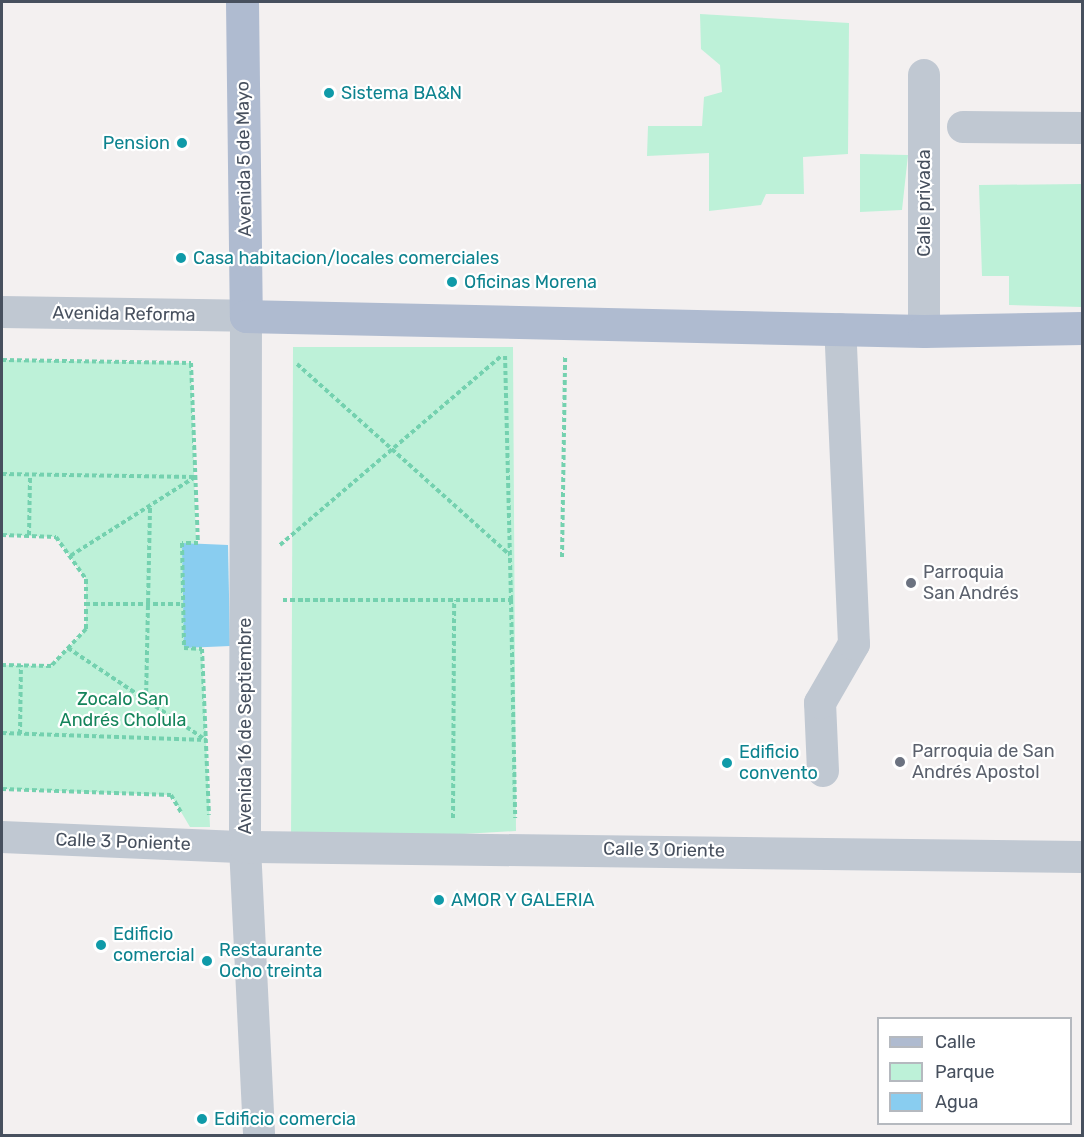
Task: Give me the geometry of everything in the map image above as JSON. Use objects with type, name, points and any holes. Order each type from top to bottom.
[{"type":"main road","name":"Avenida 5 de Mayo","points":[[242,2],[246,316]]},
{"type":"main road","points":[[246,316],[924,331],[1083,328]]},
{"type":"street","name":"Calle privada","points":[[924,75],[924,331]]},
{"type":"street","points":[[963,127],[1083,128]]},
{"type":"street","name":"Avenida Reforma","points":[[2,312],[246,316]]},
{"type":"street","name":"Avenida 16 de Septiembre","points":[[246,316],[245,846],[259,1136]]},
{"type":"street","points":[[823,771],[820,703],[854,644],[840,329]]},
{"type":"street","name":"Calle 3 Poniente","points":[[2,837],[245,846]]},
{"type":"street","name":"Calle 3 Oriente","points":[[245,846],[453,846],[1083,857]]},
{"type":"path","points":[[562,557],[565,346]]},
{"type":"path","points":[[280,545],[505,352],[516,847]]},
{"type":"path","points":[[2,360],[191,363],[198,543],[182,543],[184,648],[202,649],[210,827]]},
{"type":"path","points":[[297,364],[510,555]]},
{"type":"path","points":[[2,474],[195,477]]},
{"type":"path","points":[[29,536],[30,475]]},
{"type":"path","points":[[70,556],[195,477]]},
{"type":"path","points":[[146,700],[150,505]]},
{"type":"path","points":[[2,535],[56,537],[86,579],[86,629],[51,666],[2,665]]},
{"type":"path","points":[[283,600],[511,600]]},
{"type":"path","points":[[453,846],[454,600]]},
{"type":"path","points":[[86,604],[183,604]]},
{"type":"path","points":[[68,648],[206,740]]},
{"type":"path","points":[[21,665],[21,734]]},
{"type":"path","points":[[2,733],[206,740]]},
{"type":"path","points":[[2,789],[171,795],[185,819]]},
{"type":"green space","points":[[700,14],[849,23],[848,154],[803,157],[804,194],[766,194],[761,205],[709,211],[709,153],[647,156],[648,126],[702,126],[704,97],[722,92],[720,65],[701,49]]},
{"type":"green space","points":[[860,154],[908,155],[902,210],[860,212]]},
{"type":"green space","points":[[1082,184],[1082,307],[1009,305],[1009,276],[982,276],[979,185]]},
{"type":"green space","points":[[293,347],[513,347],[516,831],[291,844]]},
{"type":"green space","name":"Zocalo San Andrés Cholula","points":[[2,360],[191,363],[196,543],[185,544],[184,647],[202,649],[210,827],[190,827],[171,795],[2,789],[2,665],[51,666],[86,629],[86,579],[56,537],[2,535]]},
{"type":"water","points":[[182,543],[228,545],[230,646],[184,648]]},
{"type":"place","name":"Sistema BA&N","points":[[329,93]]},
{"type":"place","name":"Pension","points":[[182,143]]},
{"type":"place","name":"Casa habitacion/locales comerciales","points":[[181,258]]},
{"type":"place","name":"Oficinas Morena","points":[[452,282]]},
{"type":"place","name":"Parroquia San Andrés","points":[[911,583]]},
{"type":"place","name":"Parroquia de San Andrés Apostol","points":[[900,762]]},
{"type":"place","name":"Edificio convento","points":[[727,763]]},
{"type":"place","name":"AMOR Y GALERIA","points":[[439,900]]},
{"type":"place","name":"Edificio comercial","points":[[101,945]]},
{"type":"place","name":"Restaurante Ocho treinta","points":[[207,961]]},
{"type":"place","name":"Edificio comercia","points":[[202,1119]]}]
